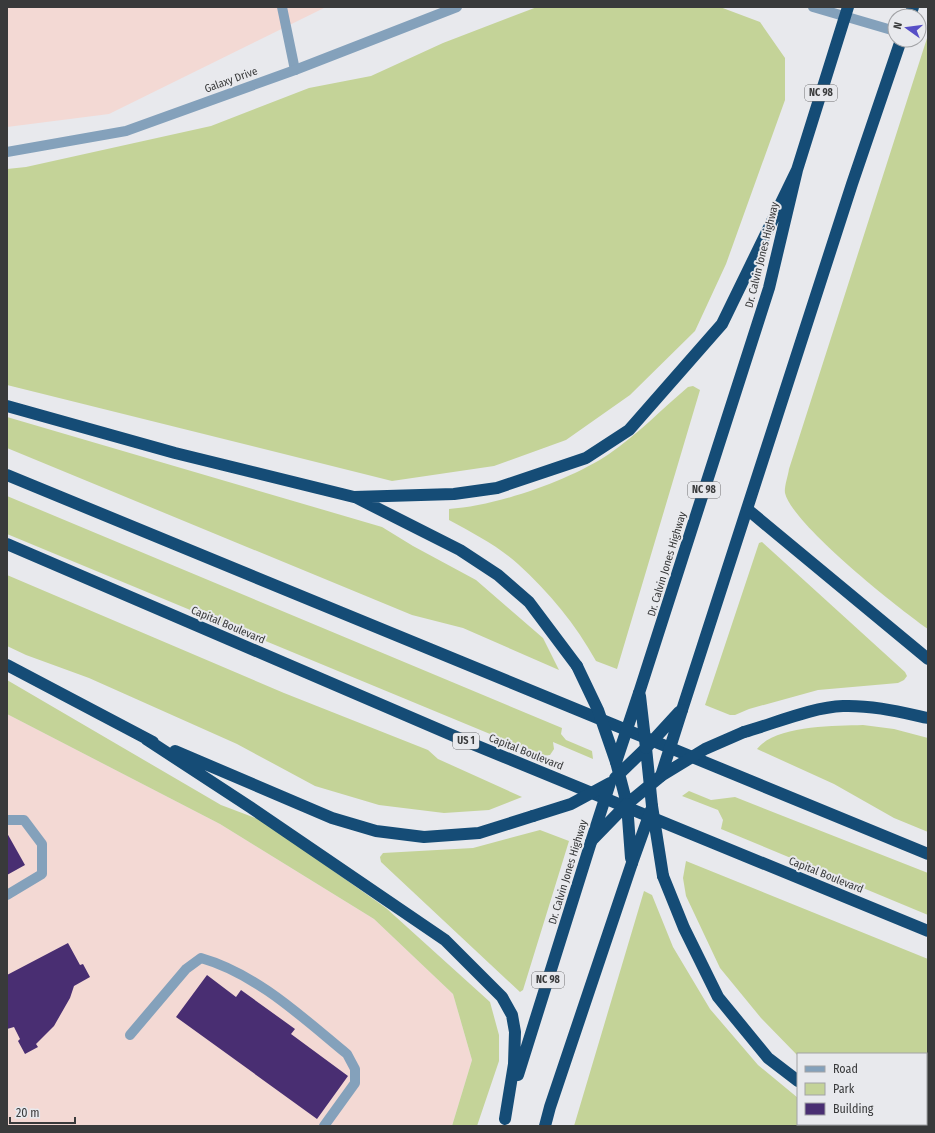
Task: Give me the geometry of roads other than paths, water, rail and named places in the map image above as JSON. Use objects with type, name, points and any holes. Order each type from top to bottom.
[{"type":"highway","name":"Dr. Calvin Jones Highway","points":[[504,1123],[616,762],[769,288],[797,170],[846,11]]},
{"type":"highway","points":[[545,1126],[550,1107],[652,806],[850,191],[898,48]]},
{"type":"highway","points":[[354,497],[454,494],[497,488],[586,458],[628,430],[722,324],[797,170]]},
{"type":"highway","points":[[7,406],[175,453],[354,497],[460,550],[498,575],[529,602],[577,666],[598,710],[616,762],[627,804],[632,863]]},
{"type":"highway","points":[[7,475],[928,854]]},
{"type":"highway","points":[[747,509],[928,659]]},
{"type":"highway","name":"Capital Boulevard","points":[[7,544],[475,745],[928,931]]},
{"type":"highway","points":[[7,665],[146,739],[332,818],[376,831],[424,837],[479,833],[571,804],[610,783],[682,710]]},
{"type":"highway","points":[[639,693],[652,806],[663,876],[684,928],[718,997],[768,1058],[797,1080]]},
{"type":"highway","points":[[591,842],[627,804],[661,776],[705,749],[744,732],[809,713],[841,706],[877,707],[928,718]]},
{"type":"highway","points":[[146,739],[250,807],[444,940],[502,997],[512,1015],[515,1032],[514,1064],[504,1123]]},
{"type":"street","points":[[282,7],[295,70]]},
{"type":"street","name":"Galaxy Drive","points":[[7,152],[126,131],[295,70],[457,7]]},
{"type":"street","points":[[813,7],[846,11],[887,28]]},
{"type":"street","points":[[7,820],[24,820],[42,844],[42,874],[7,895]]},
{"type":"street","points":[[130,1035],[186,969],[201,958],[228,967],[270,994],[347,1054],[355,1069],[355,1083],[324,1126]]}]
